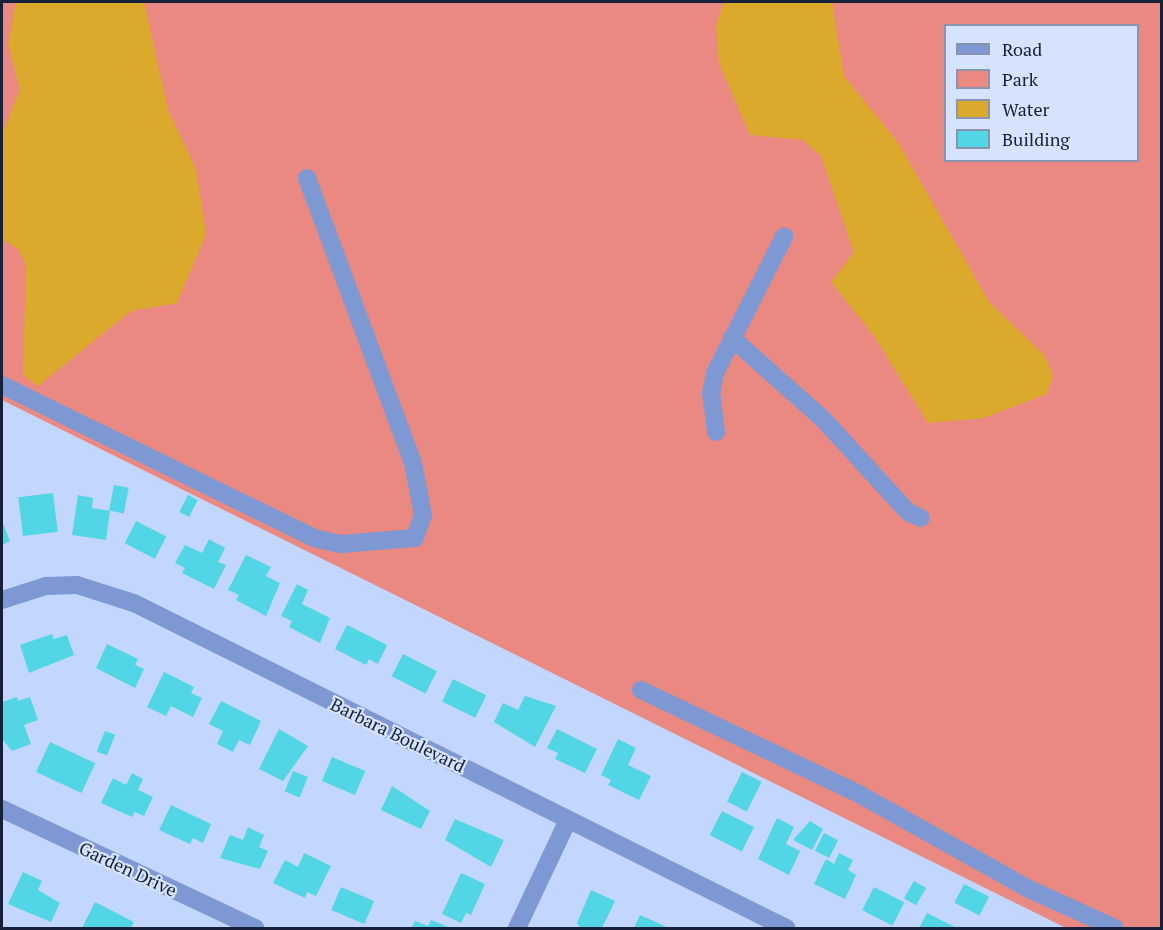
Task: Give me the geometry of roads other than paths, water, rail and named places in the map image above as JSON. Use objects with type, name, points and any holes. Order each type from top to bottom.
[{"type":"street","points":[[2,385],[314,538],[341,544],[415,538],[423,515],[413,463],[307,178]]},
{"type":"street","points":[[716,432],[711,394],[732,338],[784,237]]},
{"type":"street","points":[[732,338],[823,419],[908,512],[921,518]]},
{"type":"street","name":"Barbara Boulevard","points":[[2,600],[46,586],[77,585],[134,603],[786,928]]},
{"type":"street","points":[[641,690],[859,794],[1029,889],[1115,928]]},
{"type":"street","name":"Garden Drive","points":[[2,809],[255,928]]},
{"type":"street","points":[[517,928],[568,820]]},
{"type":"water","points":[[16,2],[144,2],[168,110],[196,169],[206,234],[177,303],[131,311],[38,386],[23,375],[26,264],[18,249],[2,239],[2,135],[20,89],[8,44]]},
{"type":"water","points":[[724,2],[832,2],[844,76],[899,144],[989,302],[1045,356],[1053,376],[1047,394],[983,418],[928,423],[874,336],[831,282],[854,252],[821,156],[803,140],[750,135],[719,63],[716,26]]}]
